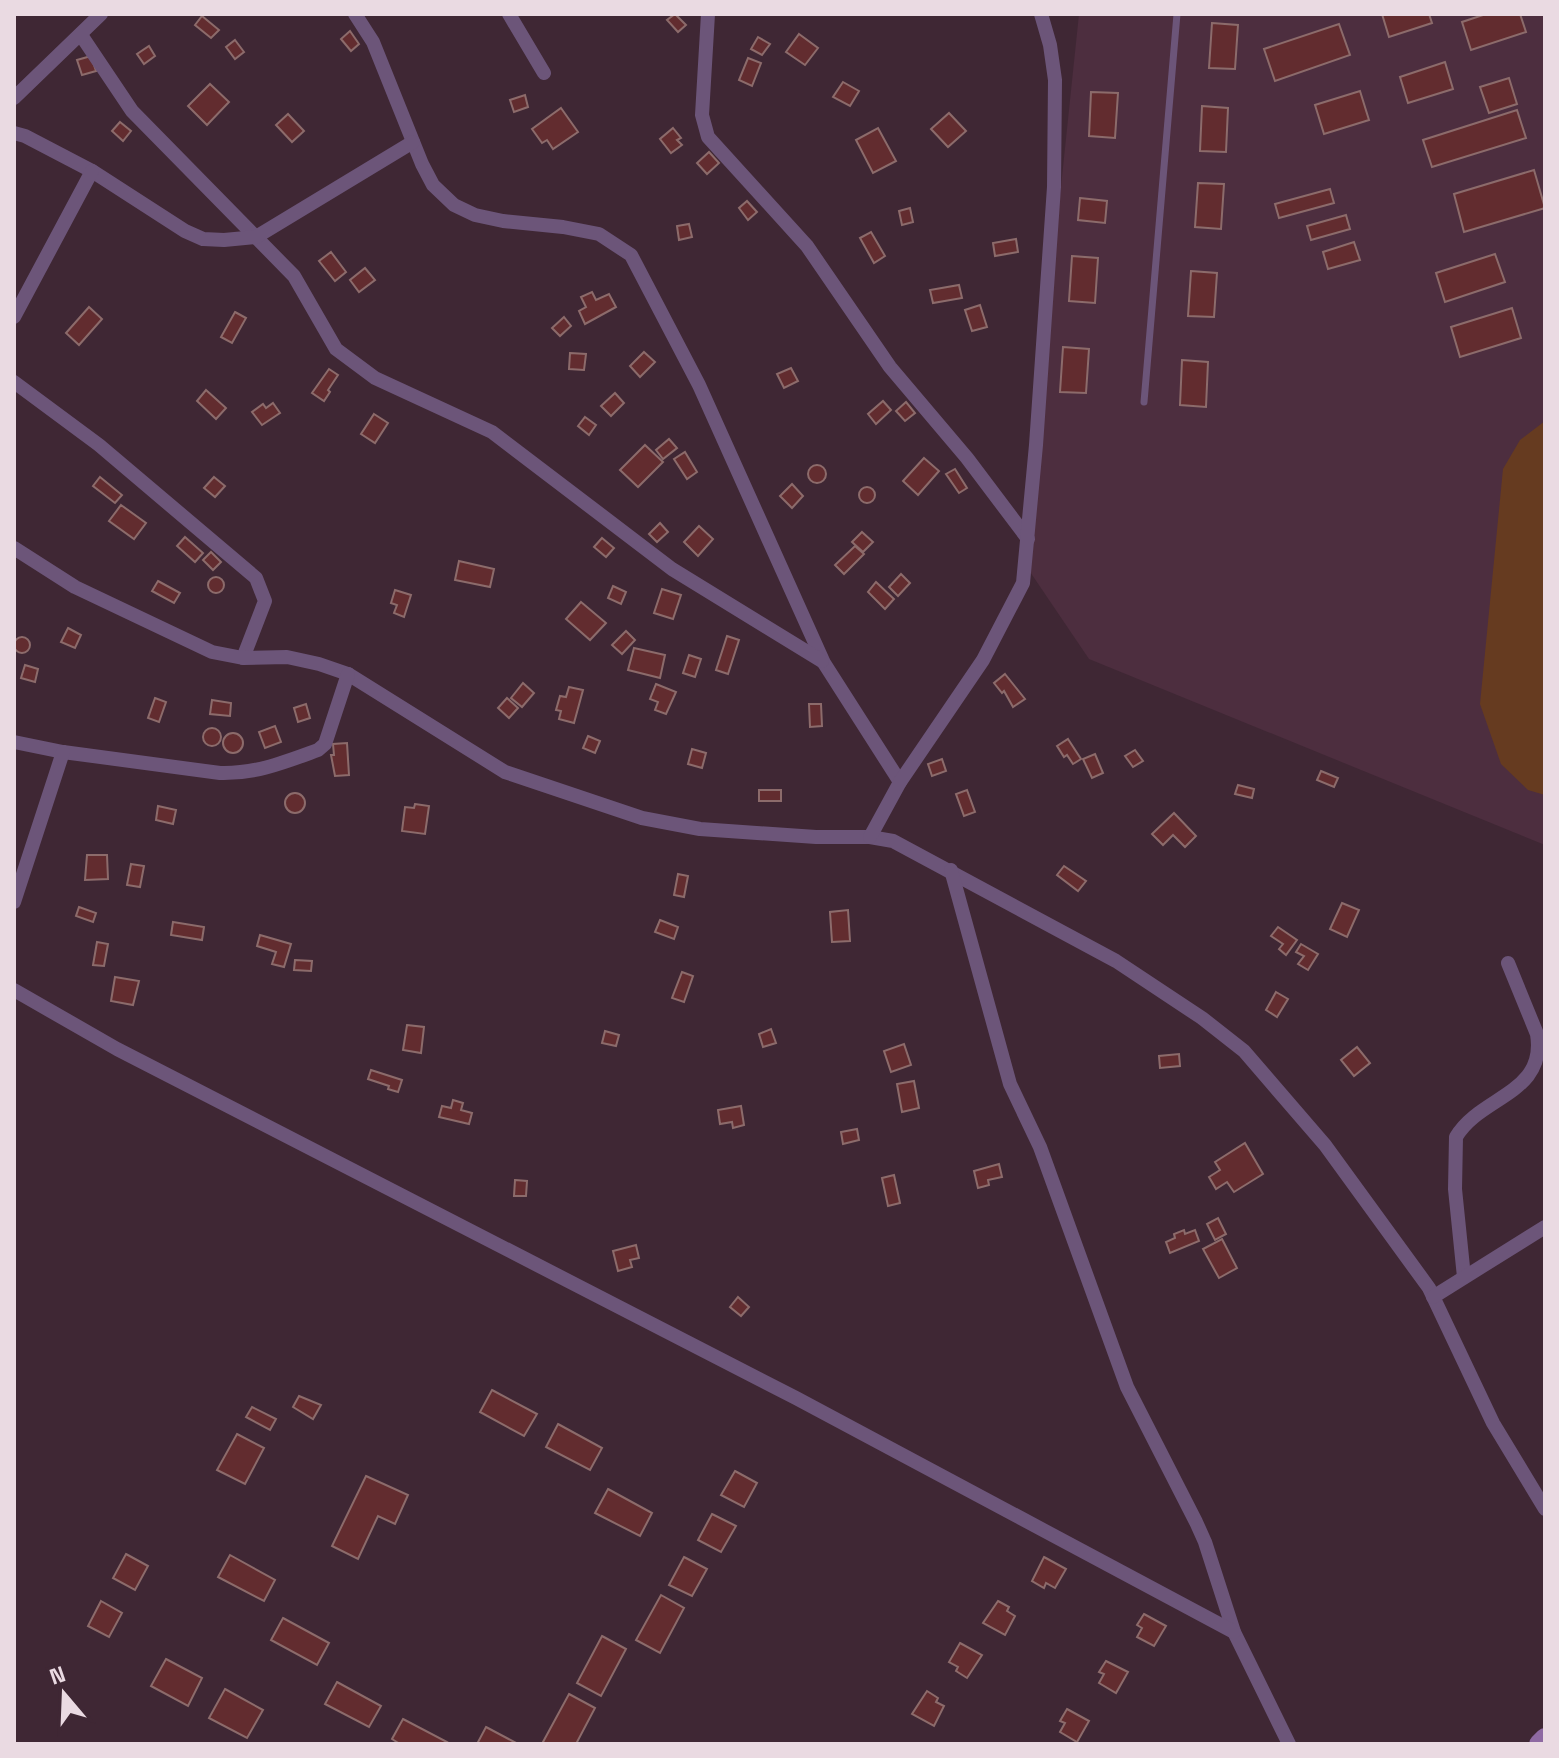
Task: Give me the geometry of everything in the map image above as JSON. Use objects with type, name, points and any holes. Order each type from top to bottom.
[{"type":"street","points":[[14,98],[101,14]]},
{"type":"street","points":[[355,14],[373,42],[433,185],[454,205],[475,215],[503,221],[599,234],[631,255],[699,385],[824,663],[900,782]]},
{"type":"street","points":[[509,14],[544,73]]},
{"type":"street","points":[[708,14],[702,115],[708,137],[807,246],[890,367],[967,458],[1028,539]]},
{"type":"street","points":[[870,837],[900,782],[1005,622],[1023,583],[1057,118],[1050,45],[1041,14]]},
{"type":"street","points":[[81,35],[132,111],[294,276],[336,349],[375,378],[492,432],[672,569],[824,663]]},
{"type":"street","points":[[14,133],[92,171],[185,231],[203,239],[256,237],[413,142]]},
{"type":"street","points":[[14,317],[92,171]]},
{"type":"street","points":[[14,382],[99,445],[256,578],[265,601],[243,658]]},
{"type":"street","points":[[14,548],[75,587],[212,652],[243,658],[287,657],[348,674],[505,772],[642,818],[700,829],[816,837],[870,837],[893,841],[1116,961],[1222,1032],[1244,1051],[1325,1145],[1433,1297],[1493,1423],[1545,1509]]},
{"type":"street","points":[[14,742],[63,752],[241,774],[270,768],[318,750],[325,744],[348,674]]},
{"type":"street","points":[[14,902],[63,752]]},
{"type":"street","points":[[951,870],[1010,1084],[1040,1147],[1127,1387],[1205,1542],[1234,1632],[1289,1744]]},
{"type":"street","points":[[1464,1277],[1456,1214],[1456,1137],[1471,1120],[1529,1076],[1537,1063],[1537,1034],[1508,963]]},
{"type":"street","points":[[14,990],[117,1049],[796,1398],[1234,1632]]},
{"type":"street","points":[[1433,1297],[1545,1227]]},
{"type":"street","points":[[1539,1744],[1545,1738]]},
{"type":"lane","points":[[1144,402],[1177,14]]},
{"type":"shaded area","points":[[1079,14],[1545,14],[1545,845],[1089,659],[1022,560]]},
{"type":"shaded area","points":[[1545,421],[1545,795],[1528,790],[1501,764],[1480,704],[1503,469],[1520,440]]},
{"type":"building","points":[[675,14],[686,25],[678,32],[667,20]]},
{"type":"building","points":[[1382,14],[1429,14],[1432,23],[1389,37]]},
{"type":"building","points":[[1486,14],[1520,14],[1526,32],[1471,50],[1462,22]]},
{"type":"building","points":[[202,16],[219,30],[211,38],[195,25]]},
{"type":"building","points":[[1212,23],[1238,25],[1235,69],[1209,68]]},
{"type":"building","points":[[1339,24],[1350,55],[1275,81],[1264,49]]},
{"type":"building","points":[[350,31],[359,44],[351,51],[341,39]]},
{"type":"building","points":[[799,34],[818,48],[805,65],[786,52]]},
{"type":"building","points":[[758,37],[770,44],[762,55],[751,49]]},
{"type":"building","points":[[235,40],[244,52],[235,59],[226,47]]},
{"type":"building","points":[[149,46],[155,56],[144,64],[137,54]]},
{"type":"building","points":[[91,56],[96,71],[82,75],[77,60]]},
{"type":"building","points":[[748,58],[761,63],[752,86],[739,80]]},
{"type":"building","points":[[1445,62],[1453,89],[1408,103],[1400,77]]},
{"type":"building","points":[[1509,78],[1517,104],[1489,113],[1480,87]]},
{"type":"building","points":[[843,82],[859,91],[850,106],[833,97]]},
{"type":"building","points":[[210,84],[229,102],[207,125],[188,106]]},
{"type":"building","points":[[1360,91],[1369,120],[1324,134],[1315,105]]},
{"type":"building","points":[[1091,92],[1118,93],[1115,138],[1089,136]]},
{"type":"building","points":[[525,95],[528,107],[514,112],[510,100]]},
{"type":"building","points":[[1202,106],[1228,108],[1226,152],[1200,151]]},
{"type":"building","points":[[561,108],[578,132],[553,149],[547,140],[542,143],[532,129]]},
{"type":"building","points":[[1517,110],[1526,138],[1432,167],[1423,140]]},
{"type":"building","points":[[949,113],[966,131],[948,147],[931,129]]},
{"type":"building","points":[[288,114],[304,131],[292,142],[276,125]]},
{"type":"building","points":[[120,122],[131,131],[123,141],[112,131]]},
{"type":"building","points":[[673,128],[682,145],[671,153],[660,139]]},
{"type":"building","points":[[878,128],[896,161],[873,173],[856,140]]},
{"type":"building","points":[[709,152],[719,163],[707,174],[697,163]]},
{"type":"building","points":[[1534,170],[1545,208],[1464,232],[1454,194]]},
{"type":"building","points":[[1198,183],[1224,184],[1221,229],[1195,227]]},
{"type":"building","points":[[1330,189],[1334,203],[1279,218],[1275,204]]},
{"type":"building","points":[[1080,198],[1107,201],[1105,223],[1078,220]]},
{"type":"building","points":[[747,201],[757,212],[748,220],[739,208]]},
{"type":"building","points":[[910,208],[913,222],[902,225],[899,211]]},
{"type":"building","points":[[1346,215],[1350,229],[1311,240],[1307,226]]},
{"type":"building","points":[[689,224],[692,237],[679,240],[677,226]]},
{"type":"building","points":[[871,232],[885,256],[874,263],[860,238]]},
{"type":"building","points":[[1016,239],[1018,252],[995,256],[993,243]]},
{"type":"building","points":[[1354,242],[1360,260],[1328,269],[1323,252]]},
{"type":"building","points":[[331,252],[346,272],[335,281],[319,261]]},
{"type":"building","points":[[1495,254],[1505,282],[1445,302],[1436,273]]},
{"type":"building","points":[[1072,256],[1098,258],[1095,303],[1069,301]]},
{"type":"building","points":[[365,268],[375,280],[359,292],[350,280]]},
{"type":"building","points":[[1191,271],[1217,273],[1214,317],[1188,316]]},
{"type":"building","points":[[959,285],[962,298],[933,303],[930,290]]},
{"type":"building","points":[[592,292],[596,300],[609,294],[616,307],[585,324],[579,311],[586,307],[581,297]]},
{"type":"building","points":[[980,305],[987,327],[972,331],[965,310]]},
{"type":"building","points":[[89,307],[102,319],[79,345],[66,333]]},
{"type":"building","points":[[1512,308],[1521,338],[1460,357],[1451,327]]},
{"type":"building","points":[[235,312],[246,318],[232,343],[221,337]]},
{"type":"building","points":[[564,317],[571,326],[560,336],[552,328]]},
{"type":"building","points":[[1063,347],[1089,349],[1086,393],[1060,392]]},
{"type":"building","points":[[644,352],[655,362],[640,377],[630,366]]},
{"type":"building","points":[[570,353],[586,354],[584,370],[569,369]]},
{"type":"building","points":[[1182,360],[1208,362],[1206,407],[1180,405]]},
{"type":"building","points":[[791,368],[798,381],[784,388],[777,374]]},
{"type":"building","points":[[329,369],[338,375],[324,401],[312,393]]},
{"type":"building","points":[[206,390],[226,408],[216,419],[197,401]]},
{"type":"building","points":[[615,393],[624,403],[611,416],[601,406]]},
{"type":"building","points":[[883,401],[891,410],[876,424],[868,414]]},
{"type":"building","points":[[906,402],[915,413],[905,421],[896,411]]},
{"type":"building","points":[[273,403],[280,413],[262,425],[252,412],[263,404],[266,408]]},
{"type":"building","points":[[374,414],[388,423],[375,443],[361,434]]},
{"type":"building","points":[[585,417],[596,425],[589,435],[578,426]]},
{"type":"building","points":[[669,439],[677,448],[663,459],[656,450]]},
{"type":"building","points":[[645,445],[663,462],[638,487],[620,470]]},
{"type":"building","points":[[685,452],[697,472],[687,479],[674,459]]},
{"type":"building","points":[[924,458],[939,471],[918,495],[903,481]]},
{"type":"building","points":[[813,465],[821,465],[826,474],[824,481],[813,483],[808,478],[808,470]]},
{"type":"building","points":[[955,469],[967,488],[959,493],[946,474]]},
{"type":"building","points":[[100,477],[122,495],[115,503],[93,486]]},
{"type":"building","points":[[214,477],[225,486],[215,497],[204,488]]},
{"type":"building","points":[[792,484],[803,496],[792,508],[780,496]]},
{"type":"building","points":[[864,487],[870,487],[875,495],[873,501],[864,503],[859,498],[859,492]]},
{"type":"building","points":[[121,505],[146,523],[134,539],[109,521]]},
{"type":"building","points":[[660,523],[668,532],[657,542],[649,534]]},
{"type":"building","points":[[699,526],[713,539],[698,556],[684,542]]},
{"type":"building","points":[[862,532],[873,542],[863,552],[852,542]]},
{"type":"building","points":[[185,537],[203,553],[195,562],[177,546]]},
{"type":"building","points":[[602,538],[614,548],[606,557],[594,547]]},
{"type":"building","points":[[855,546],[864,554],[844,574],[835,565]]},
{"type":"building","points":[[211,552],[221,562],[213,570],[203,560]]},
{"type":"building","points":[[459,561],[494,569],[490,587],[455,580]]},
{"type":"building","points":[[901,574],[910,583],[898,596],[889,587]]},
{"type":"building","points":[[216,577],[224,585],[216,593],[208,585]]},
{"type":"building","points":[[158,581],[180,593],[174,603],[152,591]]},
{"type":"building","points":[[876,582],[894,599],[885,609],[868,592]]},
{"type":"building","points":[[613,586],[626,592],[621,604],[608,598]]},
{"type":"building","points":[[662,589],[681,595],[673,619],[654,613]]},
{"type":"building","points":[[395,590],[411,595],[404,617],[394,613],[397,605],[391,603]]},
{"type":"building","points":[[581,602],[606,623],[590,640],[566,619]]},
{"type":"building","points":[[68,628],[81,635],[75,648],[61,642]]},
{"type":"building","points":[[626,631],[635,640],[622,654],[612,645]]},
{"type":"building","points":[[727,636],[739,640],[728,674],[716,670]]},
{"type":"building","points":[[22,637],[30,645],[22,653],[14,645]]},
{"type":"building","points":[[634,648],[665,655],[660,678],[628,670]]},
{"type":"building","points":[[689,655],[701,659],[695,677],[683,673]]},
{"type":"building","points":[[25,665],[38,669],[35,682],[21,678]]},
{"type":"building","points":[[1005,674],[1025,699],[1013,707],[1004,691],[1002,693],[994,683]]},
{"type":"building","points":[[523,683],[534,693],[522,707],[511,698]]},
{"type":"building","points":[[656,684],[676,692],[666,714],[655,710],[658,702],[650,699]]},
{"type":"building","points":[[569,687],[583,690],[574,723],[559,719],[561,711],[556,710],[560,696],[566,697]]},
{"type":"building","points":[[155,698],[166,702],[159,722],[148,718]]},
{"type":"building","points":[[507,698],[518,708],[509,718],[498,708]]},
{"type":"building","points":[[212,700],[231,703],[230,716],[210,714]]},
{"type":"building","points":[[306,704],[310,718],[298,722],[294,708]]},
{"type":"building","points":[[809,704],[821,704],[822,726],[810,727]]},
{"type":"building","points":[[275,726],[281,742],[265,748],[259,732]]},
{"type":"building","points":[[212,728],[221,737],[212,746],[203,737]]},
{"type":"building","points":[[233,733],[240,736],[243,743],[240,750],[233,753],[226,750],[223,743],[226,736]]},
{"type":"building","points":[[588,736],[600,741],[595,753],[583,748]]},
{"type":"building","points":[[1068,739],[1081,759],[1073,764],[1057,746]]},
{"type":"building","points":[[347,743],[349,775],[335,776],[331,755],[334,755],[333,744]]},
{"type":"building","points":[[692,749],[706,753],[702,768],[688,764]]},
{"type":"building","points":[[1135,750],[1143,761],[1133,767],[1125,756]]},
{"type":"building","points":[[1095,754],[1103,773],[1092,778],[1083,759]]},
{"type":"building","points":[[942,759],[946,771],[932,776],[928,764]]},
{"type":"building","points":[[1321,771],[1338,778],[1334,787],[1317,780]]},
{"type":"building","points":[[1238,785],[1254,789],[1252,798],[1235,794]]},
{"type":"building","points":[[759,790],[781,790],[781,801],[759,801]]},
{"type":"building","points":[[967,790],[975,812],[964,816],[956,794]]},
{"type":"building","points":[[291,793],[299,793],[305,803],[299,813],[291,813],[285,807],[285,799]]},
{"type":"building","points":[[415,804],[429,806],[425,834],[402,831],[405,807],[414,808]]},
{"type":"building","points":[[158,806],[176,810],[173,824],[156,820]]},
{"type":"building","points":[[1174,813],[1196,836],[1185,847],[1173,835],[1163,845],[1152,834]]},
{"type":"building","points":[[87,855],[107,855],[108,879],[85,880]]},
{"type":"building","points":[[131,864],[144,866],[140,887],[127,885]]},
{"type":"building","points":[[1064,866],[1086,881],[1078,891],[1057,875]]},
{"type":"building","points":[[678,874],[688,876],[684,897],[674,895]]},
{"type":"building","points":[[1342,903],[1359,910],[1347,937],[1330,929]]},
{"type":"building","points":[[79,907],[96,913],[93,922],[76,916]]},
{"type":"building","points":[[848,910],[850,941],[832,942],[830,912]]},
{"type":"building","points":[[660,920],[678,927],[674,939],[655,932]]},
{"type":"building","points":[[173,922],[204,927],[202,940],[171,935]]},
{"type":"building","points":[[1278,927],[1297,940],[1286,955],[1279,949],[1283,944],[1271,936]]},
{"type":"building","points":[[260,935],[291,944],[284,967],[272,964],[276,952],[257,946]]},
{"type":"building","points":[[97,942],[108,944],[104,966],[93,965]]},
{"type":"building","points":[[1301,944],[1318,954],[1308,970],[1298,964],[1304,956],[1296,952]]},
{"type":"building","points":[[295,960],[312,961],[311,971],[294,970]]},
{"type":"building","points":[[682,972],[693,976],[684,1002],[672,998]]},
{"type":"building","points":[[115,977],[139,981],[133,1005],[111,1001]]},
{"type":"building","points":[[1276,992],[1288,999],[1277,1017],[1266,1010]]},
{"type":"building","points":[[407,1025],[424,1027],[421,1053],[403,1050]]},
{"type":"building","points":[[771,1029],[776,1043],[763,1047],[759,1034]]},
{"type":"building","points":[[605,1031],[619,1035],[616,1046],[602,1043]]},
{"type":"building","points":[[904,1044],[911,1065],[891,1072],[884,1051]]},
{"type":"building","points":[[1357,1047],[1370,1063],[1354,1076],[1341,1060]]},
{"type":"building","points":[[1179,1054],[1180,1066],[1160,1068],[1159,1056]]},
{"type":"building","points":[[371,1070],[402,1080],[398,1092],[368,1079]]},
{"type":"building","points":[[914,1081],[919,1108],[902,1112],[897,1084]]},
{"type":"building","points":[[453,1100],[463,1103],[461,1110],[472,1113],[469,1124],[439,1117],[442,1106],[451,1108]]},
{"type":"building","points":[[741,1106],[744,1125],[733,1128],[732,1122],[720,1124],[718,1110]]},
{"type":"building","points":[[857,1129],[859,1140],[843,1144],[841,1132]]},
{"type":"building","points":[[1245,1143],[1263,1174],[1234,1192],[1227,1182],[1216,1189],[1209,1177],[1220,1170],[1215,1162]]},
{"type":"building","points":[[999,1164],[1002,1177],[988,1180],[989,1185],[978,1188],[974,1171]]},
{"type":"building","points":[[894,1175],[900,1203],[888,1206],[882,1178]]},
{"type":"building","points":[[515,1180],[527,1181],[526,1196],[514,1196]]},
{"type":"building","points":[[1218,1218],[1226,1234],[1215,1240],[1207,1224]]},
{"type":"building","points":[[1184,1230],[1185,1234],[1195,1230],[1199,1241],[1170,1253],[1166,1242]]},
{"type":"building","points":[[1222,1239],[1237,1268],[1219,1278],[1203,1249]]},
{"type":"building","points":[[636,1245],[639,1258],[630,1260],[632,1267],[618,1271],[613,1251]]},
{"type":"building","points":[[738,1297],[749,1307],[741,1316],[730,1307]]},
{"type":"building","points":[[492,1390],[537,1414],[524,1436],[480,1412]]},
{"type":"building","points":[[299,1396],[321,1405],[313,1419],[293,1407]]},
{"type":"building","points":[[252,1407],[276,1419],[270,1430],[246,1417]]},
{"type":"building","points":[[558,1424],[602,1448],[590,1470],[546,1447]]},
{"type":"building","points":[[237,1434],[264,1448],[245,1484],[217,1470]]},
{"type":"building","points":[[735,1471],[757,1483],[744,1507],[721,1495]]},
{"type":"building","points":[[366,1476],[408,1495],[395,1524],[378,1516],[358,1559],[332,1546]]},
{"type":"building","points":[[608,1489],[652,1513],[640,1536],[595,1513]]},
{"type":"building","points":[[712,1514],[736,1526],[721,1552],[698,1540]]},
{"type":"building","points":[[126,1554],[148,1566],[135,1590],[113,1578]]},
{"type":"building","points":[[230,1555],[275,1580],[264,1601],[218,1577]]},
{"type":"building","points":[[684,1557],[707,1569],[692,1596],[669,1585]]},
{"type":"building","points":[[1044,1557],[1066,1569],[1055,1588],[1046,1583],[1044,1588],[1032,1581]]},
{"type":"building","points":[[661,1595],[684,1608],[660,1653],[636,1640]]},
{"type":"building","points":[[101,1601],[122,1613],[109,1637],[88,1626]]},
{"type":"building","points":[[998,1601],[1009,1607],[1007,1611],[1015,1616],[1005,1635],[983,1623]]},
{"type":"building","points":[[1144,1614],[1166,1626],[1154,1646],[1137,1637],[1142,1628],[1137,1625]]},
{"type":"building","points":[[283,1618],[329,1643],[317,1665],[271,1640]]},
{"type":"building","points":[[602,1636],[626,1649],[601,1696],[577,1683]]},
{"type":"building","points":[[960,1643],[982,1655],[967,1678],[949,1662]]},
{"type":"building","points":[[166,1659],[202,1678],[188,1706],[151,1686]]},
{"type":"building","points":[[1106,1661],[1128,1672],[1116,1693],[1099,1683],[1104,1674],[1099,1672]]},
{"type":"building","points":[[337,1682],[381,1706],[369,1727],[325,1704]]},
{"type":"building","points":[[225,1689],[263,1710],[247,1738],[209,1718]]},
{"type":"building","points":[[927,1691],[944,1706],[934,1726],[912,1714]]},
{"type":"building","points":[[569,1694],[595,1708],[576,1744],[546,1744],[543,1742]]},
{"type":"building","points":[[1067,1709],[1089,1721],[1077,1742],[1060,1732],[1065,1723],[1060,1721]]},
{"type":"building","points":[[403,1719],[447,1742],[400,1744],[392,1739]]},
{"type":"building","points":[[486,1727],[518,1744],[477,1744]]}]
